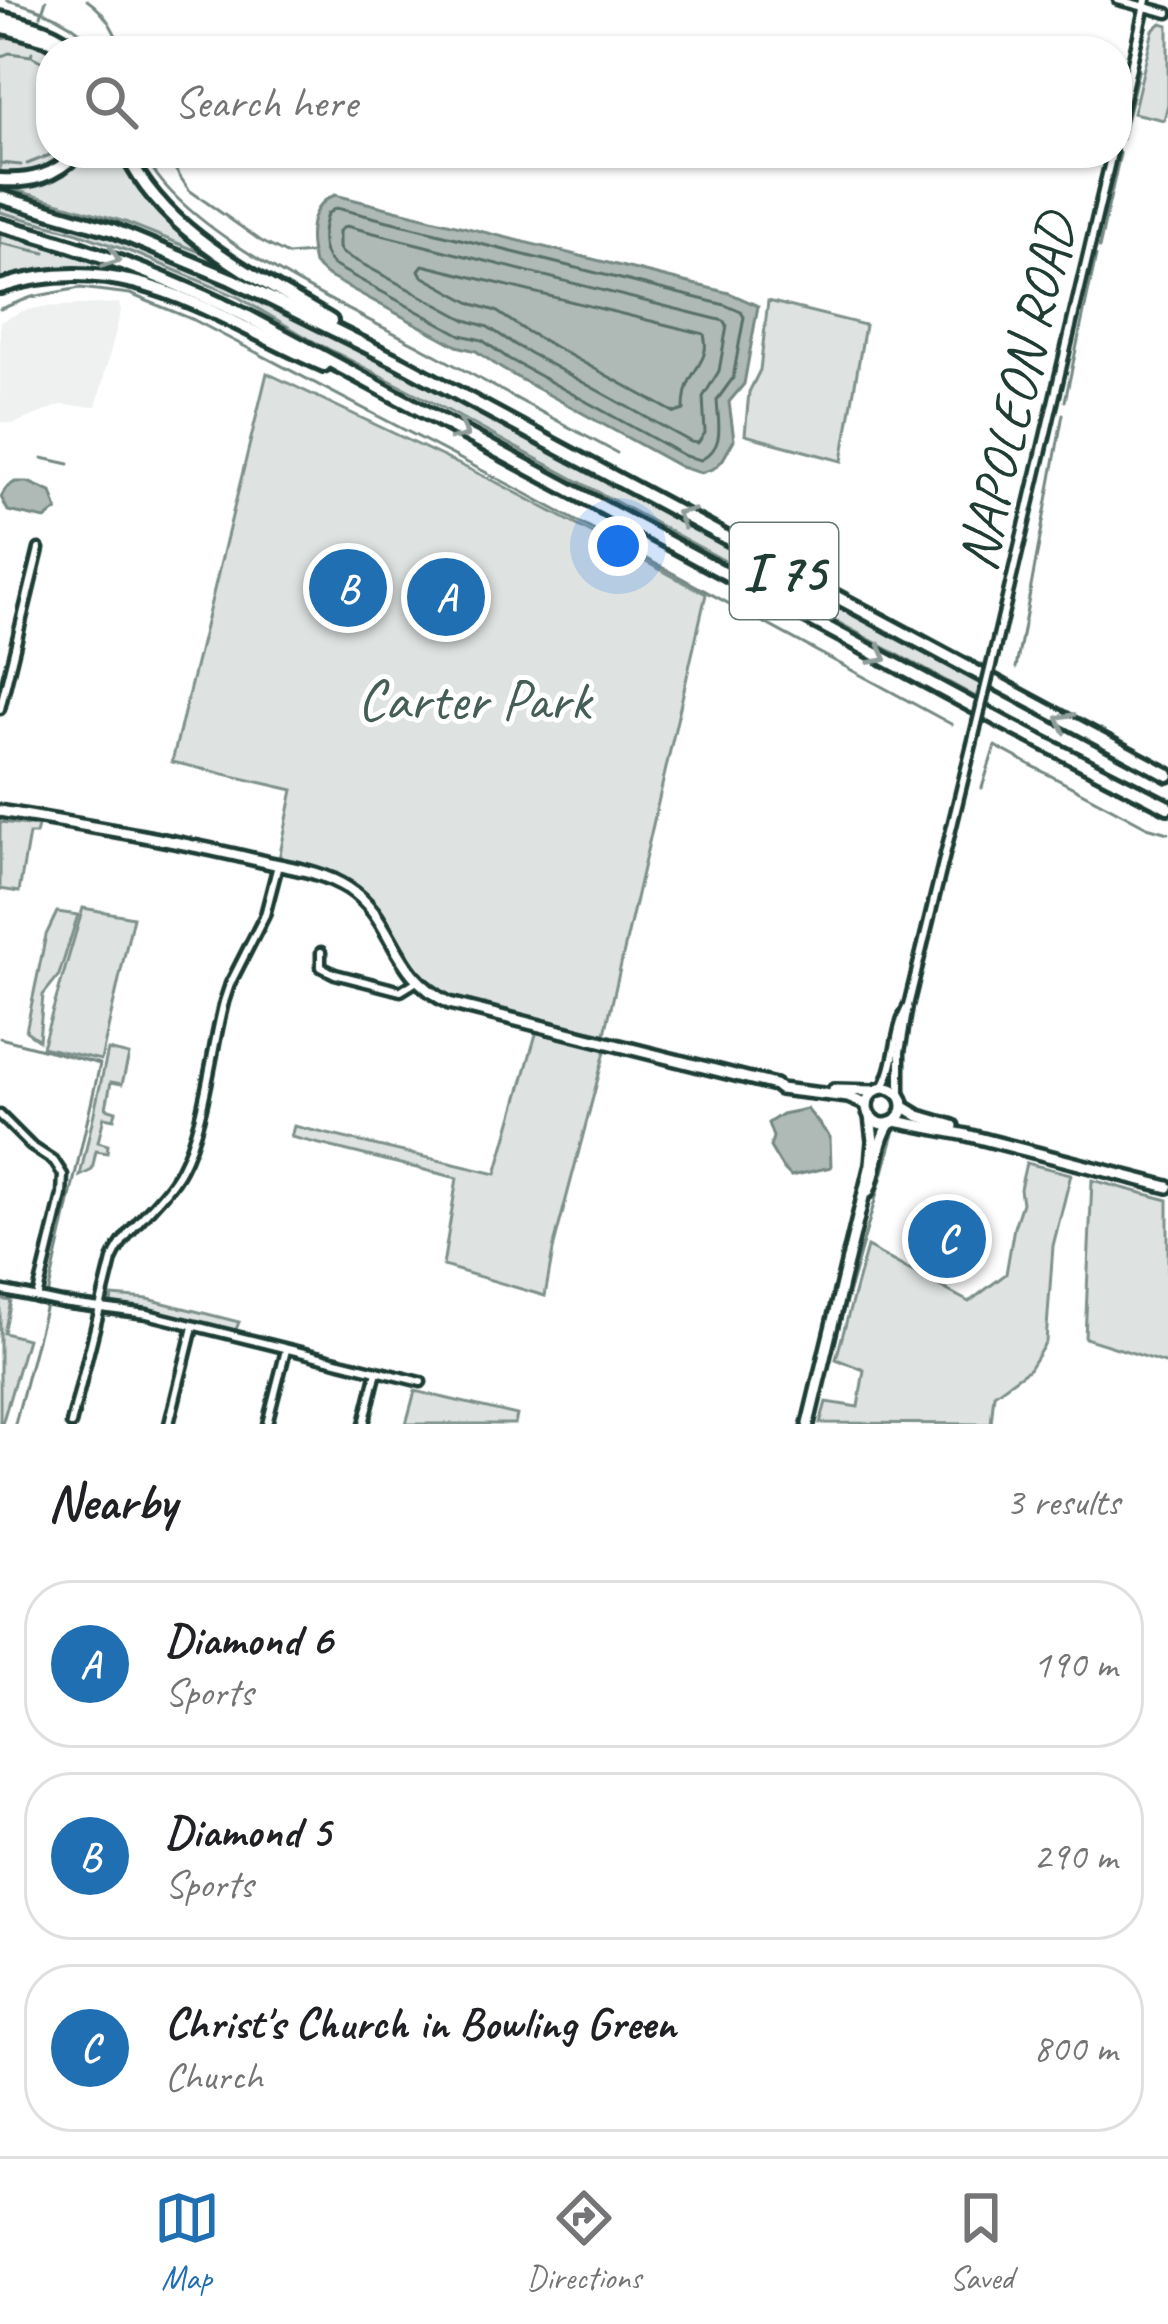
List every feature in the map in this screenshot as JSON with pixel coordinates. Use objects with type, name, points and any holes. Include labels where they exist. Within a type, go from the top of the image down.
[{"type":"highway","points":[[0,22],[37,36]]},
{"type":"highway","points":[[0,22],[56,36]]},
{"type":"highway","points":[[0,35],[25,32]]},
{"type":"highway","points":[[0,180],[25,180],[57,168]]},
{"type":"highway","points":[[135,168],[155,200],[194,235],[401,363]]},
{"type":"highway","name":"I 75","points":[[0,197],[113,230],[189,260],[401,363],[1168,775]]},
{"type":"highway","name":"I 75","points":[[0,225],[98,253],[248,317],[1168,807]]},
{"type":"highway","points":[[0,287],[68,273],[140,282],[384,390]]},
{"type":"main road","points":[[0,811],[315,872],[356,894],[417,981],[436,996],[463,1007],[776,1085],[889,1089],[919,1116],[955,1126],[967,1135]]},
{"type":"main road","points":[[776,1085],[848,1097],[879,1122],[967,1135],[1168,1187]]},
{"type":"main road","points":[[808,1424],[864,1196],[873,1151],[869,1097],[878,1090]]},
{"type":"main road","points":[[864,1196],[874,1179],[881,1138],[904,1107]]},
{"type":"street","points":[[1118,0],[1145,3],[1168,13]]},
{"type":"street","points":[[1132,62],[1145,3]]},
{"type":"street","name":"NAPOLEON ROAD","points":[[908,1006],[1108,168]]},
{"type":"street","points":[[0,709],[39,548]]},
{"type":"street","points":[[70,1424],[118,1247],[169,1187],[189,1151],[224,1002],[265,914],[278,865]]},
{"type":"street","points":[[321,952],[321,967],[335,974],[397,991],[417,981]]},
{"type":"street","points":[[878,1090],[890,1073],[908,1006]]},
{"type":"street","points":[[899,1094],[908,1006]]},
{"type":"street","points":[[0,1115],[54,1161],[63,1175],[37,1298]]},
{"type":"street","points":[[0,1290],[128,1310],[421,1382]]},
{"type":"street","points":[[169,1424],[193,1327]]},
{"type":"street","points":[[267,1424],[286,1350]]},
{"type":"street","points":[[364,1424],[377,1371]]},
{"type":"shaded area","points":[[119,303],[121,311],[96,407],[61,405],[13,424],[0,422],[0,322],[42,307]]},
{"type":"green space","points":[[1161,23],[1168,25],[1164,120],[1133,113],[1153,30]]},
{"type":"green space","points":[[0,39],[36,40],[36,168],[44,168],[37,171],[0,173]]},
{"type":"green space","points":[[67,168],[131,168],[167,215],[227,263],[125,222],[8,188],[50,178]]},
{"type":"green space","points":[[0,198],[149,244],[330,330],[981,682],[976,697],[238,297],[78,233],[0,212]]},
{"type":"green space","points":[[0,232],[129,272],[64,269],[0,279]]},
{"type":"green space","points":[[768,301],[865,325],[842,461],[745,435],[749,392],[760,370]]},
{"type":"green space","name":"Carter Park","points":[[267,373],[496,482],[706,594],[604,1038],[458,1001],[413,971],[364,896],[337,873],[279,859],[293,790],[172,762]]},
{"type":"green space","points":[[0,822],[38,826],[36,834],[29,834],[19,892],[0,889]]},
{"type":"green space","points":[[83,908],[133,917],[101,1060],[42,1047]]},
{"type":"green space","points":[[57,912],[78,915],[59,975],[43,995],[39,1040],[26,1031],[46,935]]},
{"type":"green space","points":[[538,1027],[607,1044],[545,1296],[443,1266],[457,1178],[291,1137],[294,1126],[496,1174]]},
{"type":"green space","points":[[108,1050],[129,1055],[122,1084],[111,1082],[106,1108],[116,1111],[114,1119],[104,1117],[98,1142],[108,1145],[107,1153],[96,1151],[92,1170],[80,1176]]},
{"type":"green space","points":[[1026,1163],[1071,1174],[1053,1246],[1046,1342],[1029,1369],[994,1394],[991,1424],[820,1423],[826,1402],[858,1407],[864,1370],[836,1359],[867,1247],[969,1302],[1006,1274]]},
{"type":"green space","points":[[1092,1180],[1168,1200],[1168,1364],[1085,1338]]},
{"type":"green space","points":[[112,1296],[148,1299],[239,1322],[235,1332],[111,1304]]},
{"type":"green space","points":[[0,1299],[11,1301],[4,1333],[27,1339],[2,1424],[0,1424]]},
{"type":"green space","points":[[415,1391],[517,1415],[515,1424],[406,1424]]},
{"type":"water","points":[[335,195],[729,293],[758,306],[744,384],[729,402],[734,440],[722,461],[701,473],[681,467],[476,351],[457,346],[326,275],[314,264],[311,234],[314,215]]},
{"type":"water","points":[[15,482],[51,492],[57,510],[45,519],[8,511],[1,497]]},
{"type":"water","points":[[807,1109],[830,1137],[831,1167],[791,1176],[770,1147],[773,1137],[768,1123],[782,1114]]},
{"type":"waterway","points":[[7,0],[58,18],[84,36]]},
{"type":"waterway","points":[[41,16],[46,0]]},
{"type":"waterway","points":[[87,0],[116,36]]},
{"type":"waterway","points":[[0,57],[9,53],[31,56],[32,52]]},
{"type":"waterway","points":[[1132,97],[1139,68]]},
{"type":"waterway","points":[[27,164],[36,160]]},
{"type":"waterway","points":[[0,163],[21,165]]},
{"type":"waterway","points":[[153,168],[191,211],[267,264],[617,453]]},
{"type":"waterway","points":[[174,168],[189,190],[261,241],[288,255],[312,253]]},
{"type":"waterway","points":[[1099,248],[1117,168]]},
{"type":"waterway","points":[[0,243],[45,253]]},
{"type":"waterway","points":[[1065,401],[1096,256]]},
{"type":"waterway","points":[[0,309],[80,288],[130,294],[194,320],[951,724]]},
{"type":"waterway","points":[[1016,668],[1063,414]]},
{"type":"waterway","points":[[42,458],[69,464]]},
{"type":"waterway","points":[[982,788],[995,746],[1147,827],[1168,833]]},
{"type":"waterway","points":[[0,1038],[100,1064],[48,1295]]},
{"type":"waterway","points":[[828,1365],[895,1130]]},
{"type":"waterway","points":[[951,1137],[970,1142]]},
{"type":"waterway","points":[[988,1147],[1075,1170]]},
{"type":"waterway","points":[[1086,1173],[1168,1194]]},
{"type":"waterway","points":[[15,1424],[46,1305]]},
{"type":"waterway","points":[[813,1424],[826,1373]]},
{"type":"place","name":"Diamond 5","points":[[348,588]]},
{"type":"place","name":"Diamond 6","points":[[446,597]]},
{"type":"place","name":"Christ's Church in Bowling Green","points":[[947,1239]]}]
